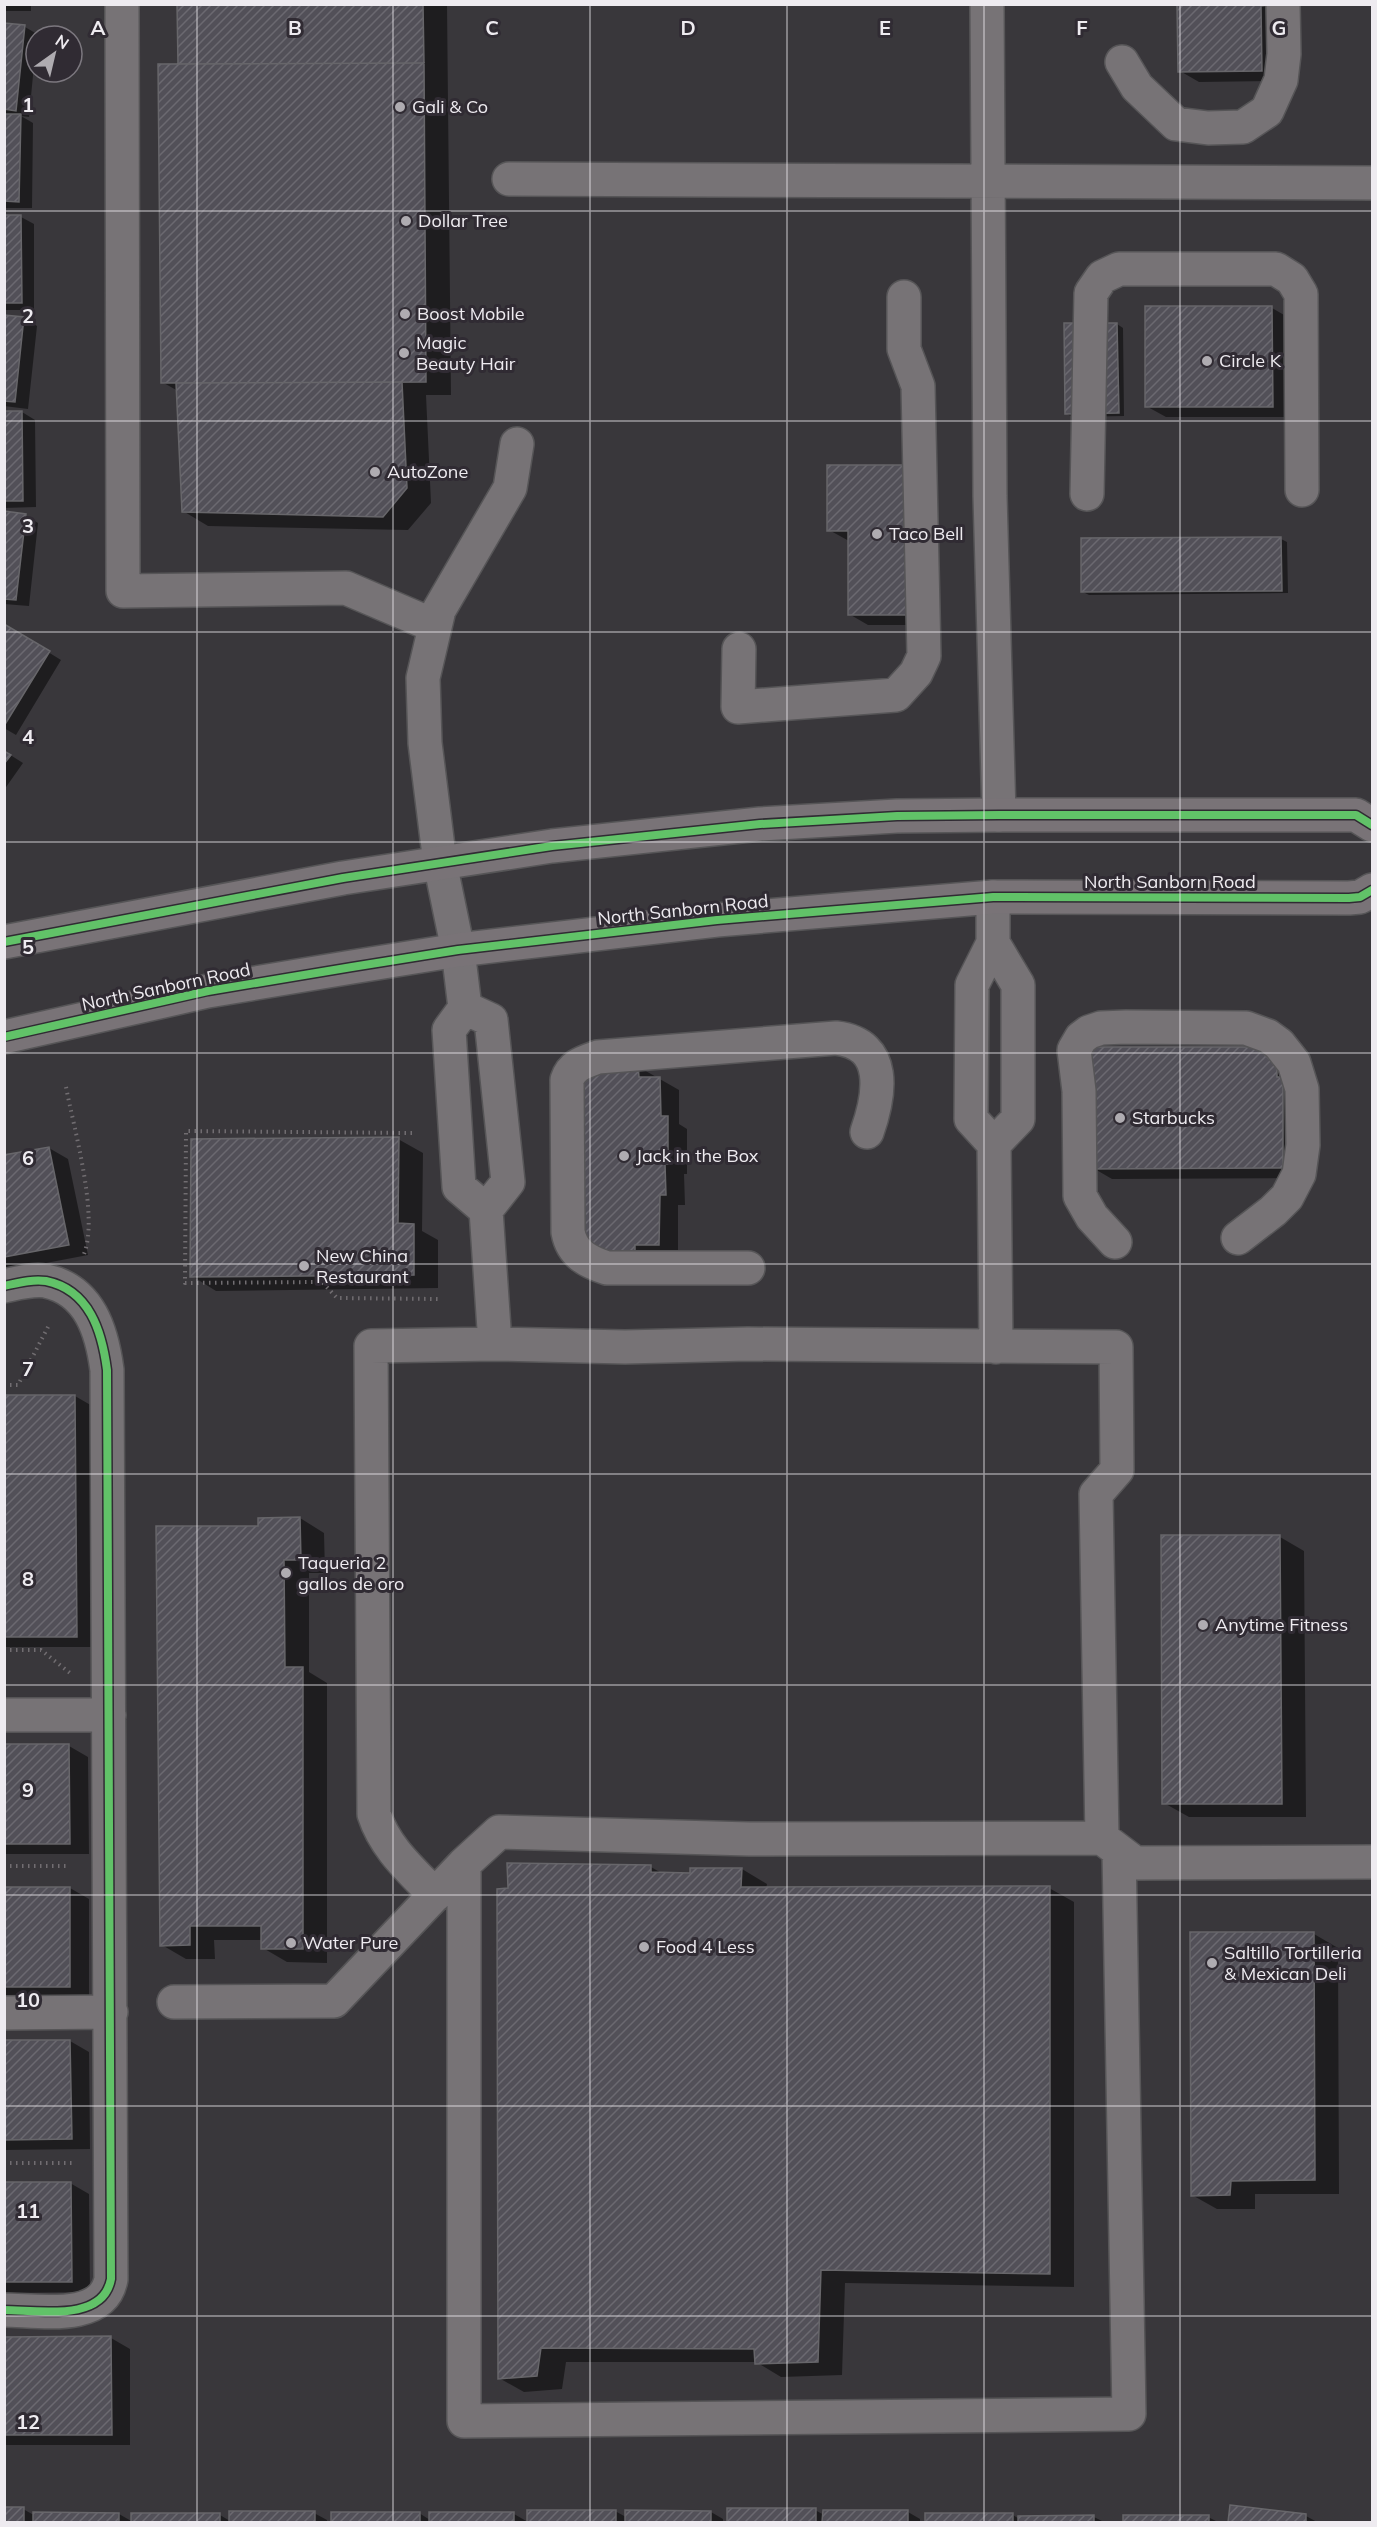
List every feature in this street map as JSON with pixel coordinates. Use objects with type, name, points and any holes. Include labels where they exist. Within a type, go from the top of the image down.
[{"type":"main road","points":[[4,942],[343,878],[552,846],[760,824],[897,816],[1356,815],[1372,825]]},
{"type":"main road","name":"North Sanborn Road","points":[[4,1037],[208,991],[458,950],[717,920],[993,897],[1360,897],[1372,890]]},
{"type":"street","points":[[122,4],[123,591],[346,588],[435,626]]},
{"type":"street","points":[[987,4],[990,496],[999,815]]},
{"type":"street","points":[[1122,62],[1137,87],[1176,124],[1208,128],[1243,127],[1267,111],[1281,80],[1284,54],[1283,4]]},
{"type":"street","points":[[509,179],[1372,183]]},
{"type":"street","points":[[1087,494],[1091,293],[1102,277],[1119,269],[1276,269],[1292,279],[1301,294],[1302,490]]},
{"type":"street","points":[[739,649],[738,707],[896,695],[916,673],[920,665],[924,656],[918,386],[904,349],[904,297]]},
{"type":"street","points":[[486,1210],[459,1187],[449,1030],[465,1008],[458,950],[440,863],[425,743],[423,678],[439,610],[510,488],[517,444]]},
{"type":"street","points":[[993,897],[993,943],[972,985],[970,1119],[994,1144],[996,1347]]},
{"type":"street","points":[[993,943],[1018,985],[1018,1119],[994,1144]]},
{"type":"street","points":[[465,1008],[491,1020],[508,1182],[486,1210],[495,1344]]},
{"type":"street","points":[[1115,1242],[1092,1217],[1080,1196],[1079,1091],[1074,1050],[1081,1038],[1089,1032],[1101,1028],[1126,1027],[1258,1030],[1279,1044],[1294,1063],[1302,1089],[1303,1145],[1299,1174],[1291,1191],[1280,1204],[1238,1238]]},
{"type":"street","points":[[748,1268],[607,1268],[592,1263],[575,1250],[568,1232],[567,1080],[570,1072],[577,1065],[598,1057],[836,1038],[848,1039],[864,1049],[876,1071],[878,1089],[876,1106],[867,1132]]},
{"type":"street","points":[[4,1286],[40,1281],[67,1289],[91,1311],[104,1341],[107,1370],[111,2012],[110,2288],[98,2302],[81,2310],[4,2310]]},
{"type":"street","points":[[435,1895],[389,1846],[379,1830],[374,1814],[371,1346],[495,1344],[625,1347],[748,1344],[1116,1347],[1117,1470],[1095,1494],[1110,1845],[1129,2414],[464,2421],[464,1864]]},
{"type":"street","points":[[4,1715],[109,1715]]},
{"type":"street","points":[[174,2002],[334,2001],[464,1864],[499,1832],[1110,1845],[1135,1863],[1372,1862]]},
{"type":"street","points":[[4,2013],[111,2012]]},
{"type":"path","points":[[412,1133],[186,1131],[185,1283],[322,1282],[337,1298],[438,1299]]},
{"type":"path","points":[[4,1650],[41,1650],[77,1680]]},
{"type":"path","points":[[4,1866],[78,1866]]},
{"type":"path","points":[[4,2163],[78,2163]]},
{"type":"building","points":[[177,4],[423,4],[424,63],[178,64]]},
{"type":"building","points":[[1177,4],[1280,4],[1261,6],[1262,71],[1178,72]]},
{"type":"building","points":[[4,23],[24,25],[16,111],[4,109]]},
{"type":"building","points":[[424,63],[426,382],[161,383],[158,64]]},
{"type":"building","points":[[4,114],[21,114],[19,202],[4,201]]},
{"type":"building","points":[[4,215],[21,215],[22,303],[4,303]]},
{"type":"building","points":[[1145,306],[1272,306],[1273,407],[1145,407]]},
{"type":"building","points":[[4,315],[24,317],[15,402],[4,401]]},
{"type":"building","points":[[1064,323],[1117,323],[1119,413],[1065,414]]},
{"type":"building","points":[[402,382],[407,488],[383,517],[182,512],[176,383]]},
{"type":"building","points":[[4,411],[22,411],[23,501],[4,501]]},
{"type":"building","points":[[827,465],[905,465],[906,615],[848,615],[848,531],[827,531]]},
{"type":"building","points":[[4,511],[26,514],[16,600],[4,599]]},
{"type":"building","points":[[1281,537],[1282,591],[1081,592],[1081,538]]},
{"type":"building","points":[[4,624],[50,651],[4,726]]},
{"type":"building","points":[[4,751],[11,755],[4,764]]},
{"type":"building","points":[[1254,1044],[1277,1067],[1277,1077],[1283,1077],[1283,1168],[1092,1169],[1090,1047],[1252,1047]]},
{"type":"building","points":[[591,1063],[638,1064],[639,1077],[660,1077],[661,1116],[668,1116],[668,1164],[665,1164],[666,1195],[660,1195],[659,1245],[635,1245],[635,1251],[592,1251],[576,1245],[575,1078],[590,1078]]},
{"type":"building","points":[[399,1137],[398,1223],[414,1224],[414,1275],[190,1277],[191,1139]]},
{"type":"building","points":[[49,1147],[69,1245],[4,1257],[4,1155]]},
{"type":"building","points":[[4,1395],[75,1395],[77,1637],[4,1637]]},
{"type":"building","points":[[300,1517],[301,1560],[284,1560],[285,1667],[303,1667],[303,1949],[261,1949],[261,1926],[190,1926],[190,1945],[160,1946],[156,1526],[258,1526],[258,1518]]},
{"type":"building","points":[[1161,1535],[1280,1535],[1282,1804],[1162,1804]]},
{"type":"building","points":[[4,1744],[69,1744],[70,1844],[4,1844]]},
{"type":"building","points":[[507,1863],[651,1865],[651,1872],[690,1873],[690,1868],[742,1868],[741,1887],[1050,1886],[1050,2274],[821,2270],[818,2362],[755,2364],[754,2349],[541,2348],[537,2376],[498,2379],[497,1889],[508,1888]]},
{"type":"building","points":[[4,1887],[70,1887],[70,1987],[4,1987]]},
{"type":"building","points":[[1190,1932],[1314,1932],[1315,2180],[1231,2181],[1230,2195],[1191,2196]]},
{"type":"building","points":[[4,2040],[70,2040],[72,2139],[4,2140]]},
{"type":"building","points":[[4,2182],[71,2182],[72,2282],[4,2282]]},
{"type":"building","points":[[111,2336],[112,2435],[4,2435],[4,2337]]},
{"type":"building","points":[[1230,2505],[1306,2514],[1306,2522],[1228,2522]]},
{"type":"building","points":[[4,2507],[24,2507],[24,2522],[4,2522]]},
{"type":"building","points":[[727,2508],[816,2508],[816,2522],[727,2522]]},
{"type":"building","points":[[527,2510],[616,2510],[616,2522],[527,2522]]},
{"type":"building","points":[[625,2510],[711,2511],[711,2522],[625,2522]]},
{"type":"building","points":[[823,2510],[908,2510],[908,2522],[822,2522]]},
{"type":"building","points":[[229,2511],[315,2511],[315,2522],[229,2522]]},
{"type":"building","points":[[33,2512],[119,2513],[119,2522],[33,2522]]},
{"type":"building","points":[[331,2512],[420,2512],[420,2522],[331,2522]]},
{"type":"building","points":[[429,2512],[514,2512],[514,2522],[429,2522]]},
{"type":"building","points":[[131,2513],[220,2513],[220,2522],[131,2522]]},
{"type":"building","points":[[925,2513],[1013,2513],[1013,2522],[925,2522]]},
{"type":"building","points":[[1094,2515],[1094,2522],[1018,2522],[1018,2516]]},
{"type":"building","points":[[1123,2515],[1209,2515],[1209,2522],[1123,2522]]},
{"type":"cycle path","points":[[4,942],[343,878],[552,846],[760,824],[897,816],[1356,815],[1372,825]]},
{"type":"cycle path","points":[[4,1037],[208,991],[352,967],[458,950],[717,920],[993,897],[1349,898],[1360,897],[1372,890]]},
{"type":"cycle path","points":[[4,1286],[30,1281],[46,1281],[73,1293],[83,1303],[97,1328],[102,1341],[107,1370],[111,2279],[105,2293],[96,2302],[82,2308],[50,2312],[4,2310]]},
{"type":"place","name":"Gali & Co","points":[[400,107]]},
{"type":"place","name":"Dollar Tree","points":[[406,221]]},
{"type":"place","name":"Boost Mobile","points":[[405,314]]},
{"type":"place","name":"Magic Beauty Hair","points":[[404,353]]},
{"type":"place","name":"Circle K","points":[[1207,361]]},
{"type":"place","name":"AutoZone","points":[[375,472]]},
{"type":"place","name":"Taco Bell","points":[[877,534]]},
{"type":"place","name":"Starbucks","points":[[1120,1118]]},
{"type":"place","name":"Jack in the Box","points":[[624,1156]]},
{"type":"place","name":"New China Restaurant","points":[[304,1266]]},
{"type":"place","name":"Taqueria 2 gallos de oro","points":[[286,1573]]},
{"type":"place","name":"Anytime Fitness","points":[[1203,1625]]},
{"type":"place","name":"Water Pure","points":[[291,1943]]},
{"type":"place","name":"Food 4 Less","points":[[644,1947]]},
{"type":"place","name":"Saltillo Tortilleria & Mexican Deli","points":[[1212,1963]]}]
